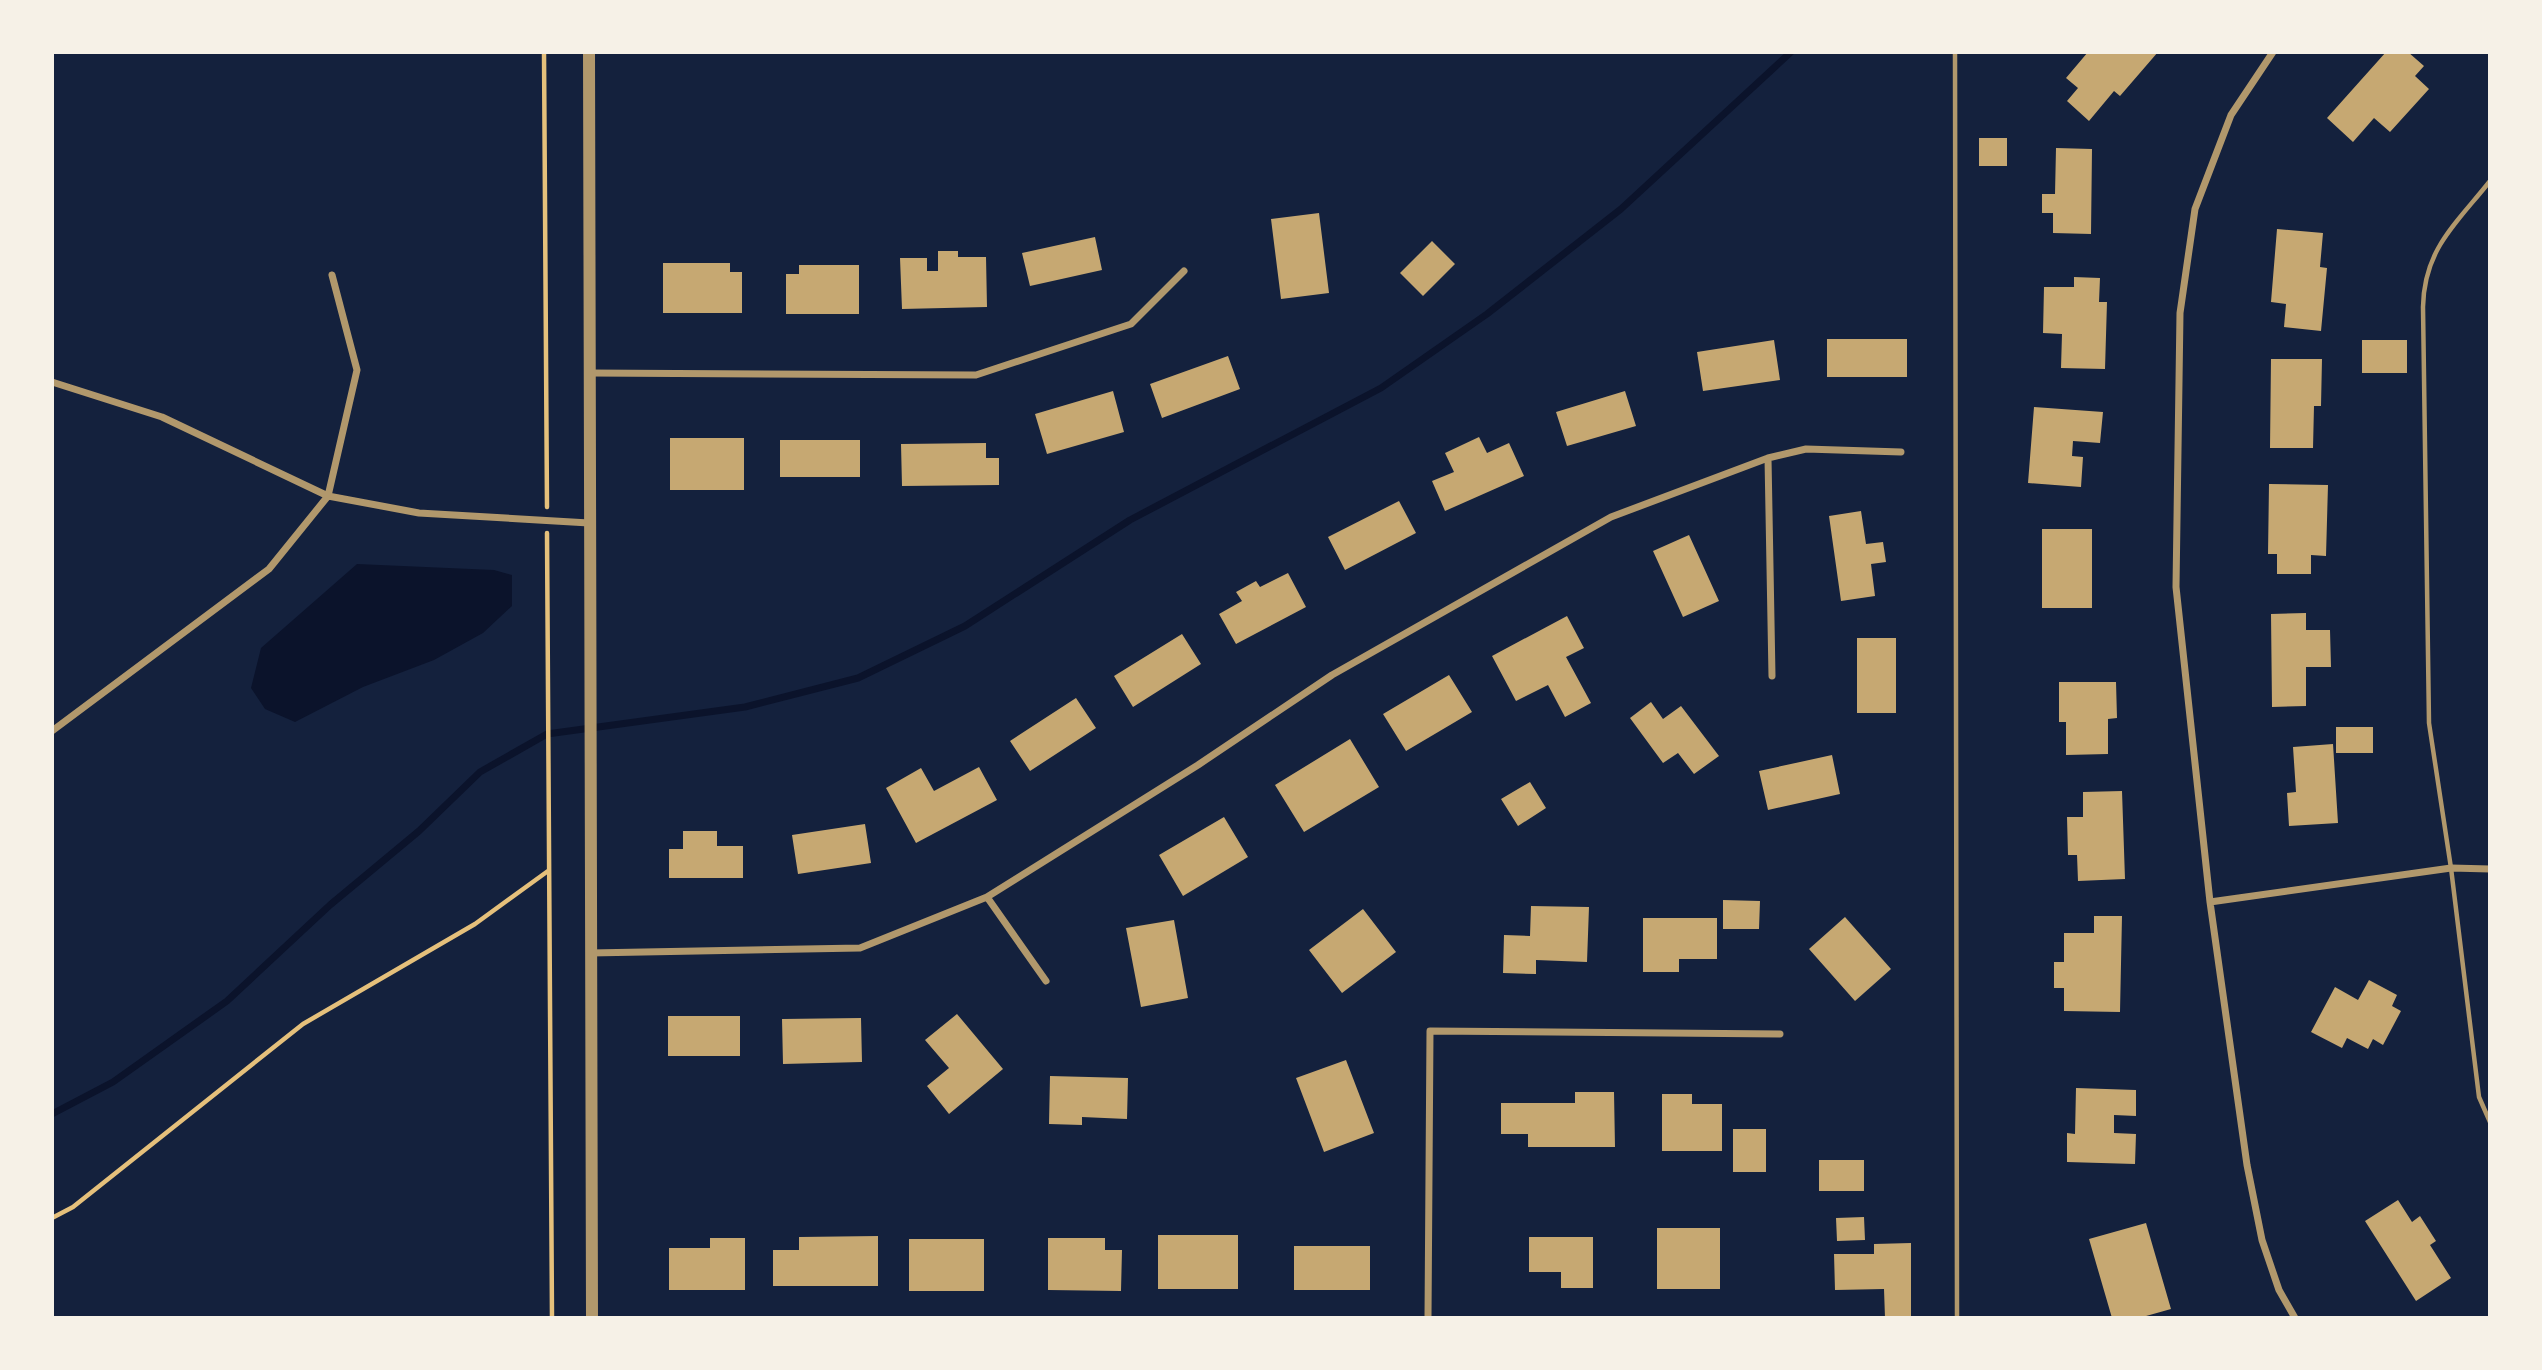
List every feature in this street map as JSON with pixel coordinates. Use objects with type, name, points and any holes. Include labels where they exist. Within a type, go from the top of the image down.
[{"type":"street","points":[[589,52],[589,953],[592,1318]]},
{"type":"street","points":[[2273,52],[2231,115],[2195,209],[2180,313],[2176,587],[2210,902],[2250,1178],[2262,1240],[2279,1290],[2295,1318]]},
{"type":"street","points":[[588,373],[976,375],[1131,324],[1184,271]]},
{"type":"street","points":[[52,731],[269,569],[328,496],[357,370],[332,275]]},
{"type":"street","points":[[52,382],[162,417],[328,496],[419,513],[589,523]]},
{"type":"street","points":[[589,953],[860,948],[987,897],[1198,765],[1332,675],[1611,517],[1768,458],[1806,449],[1901,452]]},
{"type":"street","points":[[1768,458],[1772,676]]},
{"type":"street","points":[[2210,902],[2451,868],[2490,869]]},
{"type":"street","points":[[987,897],[1046,981]]},
{"type":"street","points":[[1428,1318],[1430,1031],[1780,1034]]},
{"type":"lane","points":[[1955,52],[1957,1318]]},
{"type":"lane","points":[[2490,181],[2431,256],[2423,283],[2429,723],[2451,868],[2479,1097],[2490,1122]]},
{"type":"path","points":[[544,52],[552,1318]]},
{"type":"path","points":[[52,1218],[73,1207],[303,1024],[475,924],[549,870]]},
{"type":"water","points":[[357,564],[494,570],[512,575],[512,606],[483,633],[434,660],[363,687],[295,722],[265,709],[251,688],[261,648]]},
{"type":"building","points":[[2088,52],[2158,52],[2120,96],[2114,91],[2089,121],[2067,101],[2078,88],[2066,78]]},
{"type":"building","points":[[2386,52],[2408,52],[2424,66],[2415,76],[2429,89],[2390,132],[2374,118],[2353,142],[2327,118]]},
{"type":"building","points":[[1979,138],[2007,138],[2007,166],[1979,166]]},
{"type":"building","points":[[2056,148],[2092,149],[2091,234],[2053,233],[2053,213],[2042,213],[2042,194],[2055,194]]},
{"type":"building","points":[[1319,213],[1329,293],[1281,299],[1271,219]]},
{"type":"building","points":[[2277,229],[2323,233],[2320,267],[2327,268],[2321,331],[2284,327],[2286,304],[2271,302]]},
{"type":"building","points":[[1095,237],[1102,270],[1030,286],[1022,253]]},
{"type":"building","points":[[1432,241],[1455,264],[1423,296],[1400,273]]},
{"type":"building","points":[[938,251],[958,251],[958,257],[986,257],[987,307],[902,309],[900,258],[927,258],[927,271],[938,271]]},
{"type":"building","points":[[663,263],[730,263],[730,272],[742,272],[742,313],[663,313]]},
{"type":"building","points":[[799,265],[859,265],[859,314],[786,314],[786,274],[799,274]]},
{"type":"building","points":[[2074,277],[2100,278],[2099,302],[2107,302],[2105,369],[2061,368],[2062,334],[2043,333],[2044,287],[2074,287]]},
{"type":"building","points":[[1827,339],[1907,339],[1907,377],[1827,377]]},
{"type":"building","points":[[1774,340],[1780,380],[1703,391],[1697,352]]},
{"type":"building","points":[[2362,340],[2407,340],[2407,373],[2362,373]]},
{"type":"building","points":[[1228,356],[1240,389],[1162,418],[1150,384]]},
{"type":"building","points":[[2271,359],[2322,359],[2321,406],[2314,406],[2313,448],[2270,448]]},
{"type":"building","points":[[1113,391],[1124,432],[1047,454],[1035,414]]},
{"type":"building","points":[[1625,391],[1636,426],[1567,446],[1556,412]]},
{"type":"building","points":[[2034,407],[2103,412],[2100,443],[2073,441],[2072,456],[2083,457],[2081,487],[2028,483]]},
{"type":"building","points":[[1479,437],[1487,453],[1509,443],[1524,476],[1445,511],[1432,481],[1454,472],[1445,453]]},
{"type":"building","points":[[670,438],[744,438],[744,490],[670,490]]},
{"type":"building","points":[[780,440],[860,440],[860,477],[780,477]]},
{"type":"building","points":[[986,443],[986,458],[999,458],[999,485],[902,486],[901,444]]},
{"type":"building","points":[[2269,484],[2328,485],[2326,556],[2311,555],[2311,574],[2277,574],[2277,554],[2268,554]]},
{"type":"building","points":[[1399,501],[1416,533],[1345,570],[1328,537]]},
{"type":"building","points":[[1861,511],[1866,544],[1883,542],[1886,562],[1871,564],[1875,596],[1841,601],[1829,516]]},
{"type":"building","points":[[2042,529],[2092,529],[2092,608],[2042,608]]},
{"type":"building","points":[[1689,535],[1719,601],[1683,617],[1653,551]]},
{"type":"building","points":[[1288,573],[1306,607],[1236,644],[1219,614],[1242,601],[1236,592],[1256,581],[1260,587]]},
{"type":"building","points":[[2306,613],[2306,630],[2330,630],[2331,667],[2306,667],[2306,706],[2272,707],[2271,614]]},
{"type":"building","points":[[1567,616],[1584,648],[1566,657],[1591,703],[1565,717],[1548,685],[1516,701],[1492,656]]},
{"type":"building","points":[[1182,634],[1201,664],[1133,707],[1114,676]]},
{"type":"building","points":[[1857,638],[1896,638],[1896,713],[1857,713]]},
{"type":"building","points":[[1449,675],[1472,712],[1406,751],[1383,714]]},
{"type":"building","points":[[2059,682],[2116,682],[2117,718],[2108,719],[2108,754],[2066,755],[2066,722],[2059,722]]},
{"type":"building","points":[[1076,698],[1096,728],[1030,771],[1010,741]]},
{"type":"building","points":[[1651,702],[1663,719],[1681,706],[1719,756],[1694,774],[1678,753],[1663,763],[1630,718]]},
{"type":"building","points":[[2336,727],[2373,727],[2373,753],[2336,753]]},
{"type":"building","points":[[1350,739],[1379,787],[1304,832],[1275,785]]},
{"type":"building","points":[[2333,744],[2338,823],[2289,826],[2287,793],[2296,792],[2293,747]]},
{"type":"building","points":[[1832,755],[1840,794],[1768,810],[1759,771]]},
{"type":"building","points":[[979,767],[997,800],[916,843],[886,788],[921,768],[934,791]]},
{"type":"building","points":[[1530,782],[1546,808],[1518,826],[1501,799]]},
{"type":"building","points":[[2122,791],[2125,879],[2078,881],[2077,855],[2068,855],[2067,817],[2083,817],[2083,792]]},
{"type":"building","points":[[1224,817],[1248,857],[1183,896],[1159,855]]},
{"type":"building","points":[[865,824],[871,863],[798,874],[792,835]]},
{"type":"building","points":[[683,831],[717,831],[717,846],[743,846],[743,878],[669,878],[669,849],[683,849]]},
{"type":"building","points":[[1723,900],[1760,901],[1759,929],[1723,929]]},
{"type":"building","points":[[1531,906],[1589,907],[1587,962],[1536,960],[1536,974],[1503,973],[1504,935],[1530,936]]},
{"type":"building","points":[[1363,909],[1396,952],[1342,993],[1309,950]]},
{"type":"building","points":[[2094,916],[2122,916],[2120,1012],[2064,1011],[2064,988],[2054,988],[2054,962],[2064,962],[2064,933],[2094,933]]},
{"type":"building","points":[[1845,917],[1891,969],[1855,1001],[1809,949]]},
{"type":"building","points":[[1643,918],[1717,918],[1717,959],[1679,959],[1679,972],[1643,972]]},
{"type":"building","points":[[1174,920],[1188,998],[1141,1007],[1126,928]]},
{"type":"building","points":[[2369,980],[2397,995],[2392,1006],[2401,1011],[2383,1045],[2373,1039],[2368,1049],[2347,1038],[2342,1048],[2311,1032],[2335,987],[2358,1000]]},
{"type":"building","points":[[957,1014],[1003,1069],[949,1114],[927,1086],[949,1068],[925,1040]]},
{"type":"building","points":[[668,1016],[740,1016],[740,1056],[668,1056]]},
{"type":"building","points":[[861,1018],[862,1062],[783,1064],[782,1019]]},
{"type":"building","points":[[1346,1060],[1374,1133],[1324,1152],[1296,1078]]},
{"type":"building","points":[[1050,1076],[1128,1078],[1127,1119],[1082,1117],[1082,1125],[1049,1124]]},
{"type":"building","points":[[2076,1088],[2136,1090],[2136,1116],[2114,1115],[2114,1133],[2136,1134],[2135,1164],[2067,1162],[2067,1133],[2075,1134]]},
{"type":"building","points":[[1575,1092],[1614,1092],[1615,1147],[1528,1147],[1528,1134],[1501,1134],[1501,1103],[1575,1103]]},
{"type":"building","points":[[1662,1094],[1692,1094],[1692,1104],[1722,1104],[1722,1151],[1662,1151]]},
{"type":"building","points":[[1733,1129],[1766,1129],[1766,1172],[1733,1172]]},
{"type":"building","points":[[1819,1160],[1864,1160],[1864,1191],[1819,1191]]},
{"type":"building","points":[[2398,1200],[2412,1222],[2420,1216],[2436,1241],[2430,1245],[2451,1278],[2416,1301],[2365,1221]]},
{"type":"building","points":[[1864,1217],[1865,1240],[1837,1241],[1836,1218]]},
{"type":"building","points":[[2146,1223],[2171,1309],[2139,1318],[2112,1318],[2089,1239]]},
{"type":"building","points":[[1657,1228],[1720,1228],[1720,1289],[1657,1289]]},
{"type":"building","points":[[1158,1235],[1238,1235],[1238,1289],[1158,1289]]},
{"type":"building","points":[[878,1236],[878,1286],[773,1286],[773,1250],[799,1250],[799,1237]]},
{"type":"building","points":[[1529,1237],[1593,1237],[1593,1288],[1561,1288],[1561,1272],[1529,1272]]},
{"type":"building","points":[[710,1238],[745,1238],[745,1290],[669,1290],[669,1248],[710,1248]]},
{"type":"building","points":[[1048,1238],[1105,1238],[1105,1250],[1122,1250],[1121,1291],[1048,1290]]},
{"type":"building","points":[[909,1239],[984,1239],[984,1291],[909,1291]]},
{"type":"building","points":[[1911,1243],[1911,1318],[1885,1318],[1884,1289],[1835,1290],[1834,1254],[1874,1254],[1874,1244]]},
{"type":"building","points":[[1294,1246],[1370,1246],[1370,1290],[1294,1290]]},
{"type":"waterway","points":[[52,1114],[113,1082],[227,1001],[330,905],[419,831],[480,772],[547,734],[745,707],[858,678],[965,626],[1130,520],[1381,388],[1487,314],[1621,209],[1791,52]]}]
